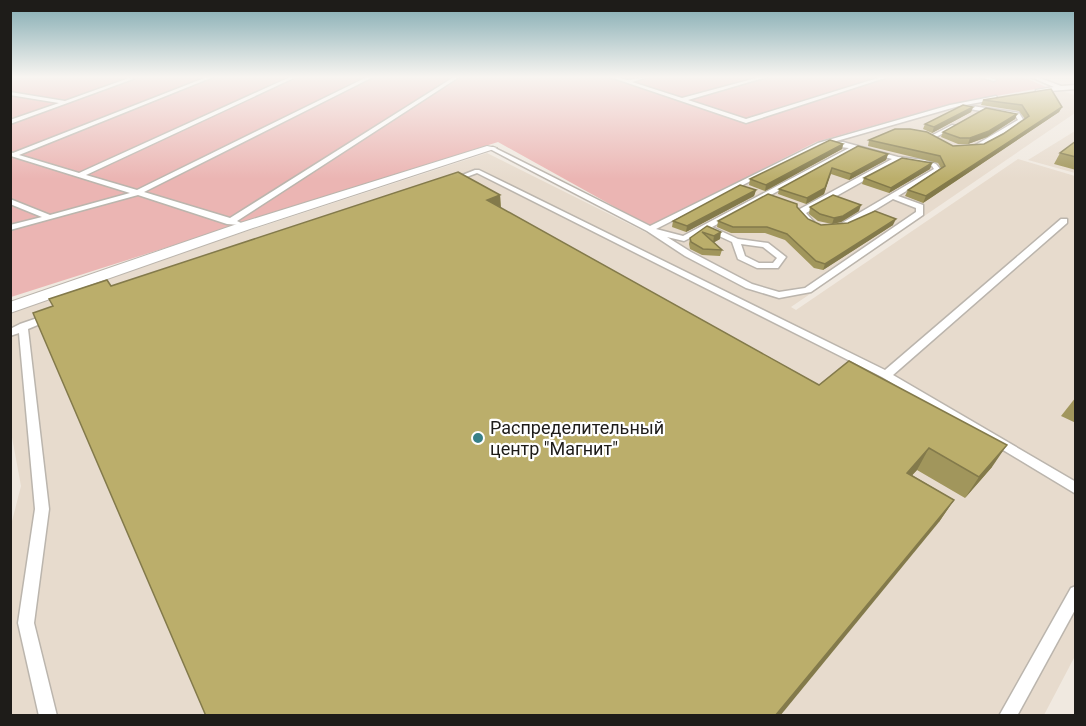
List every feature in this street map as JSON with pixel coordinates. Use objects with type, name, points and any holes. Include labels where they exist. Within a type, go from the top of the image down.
[{"type":"street","points":[[10,308],[238,224],[491,148]]},
{"type":"lane","points":[[10,122],[41,111]]},
{"type":"lane","points":[[12,154],[123,111]]},
{"type":"lane","points":[[80,175],[220,111]]},
{"type":"lane","points":[[10,228],[137,193],[303,111]]},
{"type":"lane","points":[[12,154],[238,224],[406,111]]},
{"type":"lane","points":[[715,111],[746,121],[778,111]]},
{"type":"lane","points":[[650,229],[820,144],[936,111]]},
{"type":"lane","points":[[972,116],[981,111]]},
{"type":"lane","points":[[962,149],[971,150],[1022,121],[1017,114],[1002,111]]},
{"type":"lane","points":[[932,137],[963,122]]},
{"type":"lane","points":[[870,129],[897,129]]},
{"type":"lane","points":[[924,134],[945,146]]},
{"type":"lane","points":[[820,144],[855,147],[898,159],[922,161],[934,165],[938,170],[838,228],[829,227]]},
{"type":"lane","points":[[650,229],[684,239],[855,147]]},
{"type":"lane","points":[[491,148],[650,229],[688,254],[749,286],[779,294],[808,290],[920,213],[920,207],[893,197]]},
{"type":"lane","points":[[819,226],[806,220],[801,212],[898,159]]},
{"type":"lane","points":[[443,183],[477,171],[886,375],[1076,489]]},
{"type":"lane","points":[[736,185],[745,188]]},
{"type":"lane","points":[[754,191],[774,198]]},
{"type":"lane","points":[[10,201],[49,217]]},
{"type":"lane","points":[[796,205],[806,209]]},
{"type":"lane","points":[[886,375],[1064,221]]},
{"type":"lane","points":[[705,227],[736,241],[765,245],[783,257],[776,266],[757,265],[741,256],[736,241]]},
{"type":"lane","points":[[10,333],[23,326],[57,315]]},
{"type":"lane","points":[[23,326],[42,509],[26,623],[48,716]]},
{"type":"lane","points":[[1007,716],[1076,593]]},
{"type":"shaded area","points":[[10,111],[925,111],[816,142],[649,226],[498,142],[11,297]]},
{"type":"shaded area","points":[[944,111],[1075,111],[791,307],[796,310],[1018,159],[1075,176],[1075,656],[1044,715],[11,716],[10,529],[21,486],[11,432],[11,311],[94,281],[487,153],[649,234],[823,145]]},
{"type":"shaded area","points":[[1075,131],[1075,173],[1028,160]]},
{"type":"building","points":[[951,111],[965,111],[934,127],[925,124]]},
{"type":"building","points":[[981,111],[1017,114],[989,131],[970,138],[960,138],[943,132]]},
{"type":"building","points":[[1026,111],[1056,111],[926,196],[908,190],[945,166],[940,156],[869,140],[895,129],[910,129],[927,132],[953,146],[984,144],[1029,116]]},
{"type":"building","points":[[830,140],[843,144],[766,185],[750,179]]},
{"type":"building","points":[[1076,141],[1076,157],[1060,153]]},
{"type":"building","points":[[858,146],[888,154],[851,174],[832,168],[825,188],[807,198],[779,189]]},
{"type":"building","points":[[902,158],[932,163],[891,188],[864,178]]},
{"type":"building","name":"Распределительный центр \"Магнит\"","points":[[458,172],[500,195],[487,200],[819,385],[849,361],[1007,445],[979,477],[929,448],[907,473],[954,500],[775,716],[206,716],[33,313],[53,306],[49,299],[107,280],[111,286]]},
{"type":"building","points":[[740,185],[756,190],[687,226],[673,221]]},
{"type":"building","points":[[768,194],[797,204],[808,219],[821,225],[848,223],[875,211],[896,219],[825,264],[816,261],[787,234],[767,227],[733,227],[718,221]]},
{"type":"building","points":[[833,195],[861,205],[843,216],[834,218],[820,214],[810,207]]},
{"type":"building","points":[[707,226],[721,232],[714,236],[702,232],[722,250],[703,249],[691,242],[690,238]]},
{"type":"place","name":"Распределительный центр \"Магнит\"","points":[[478,438]]}]
